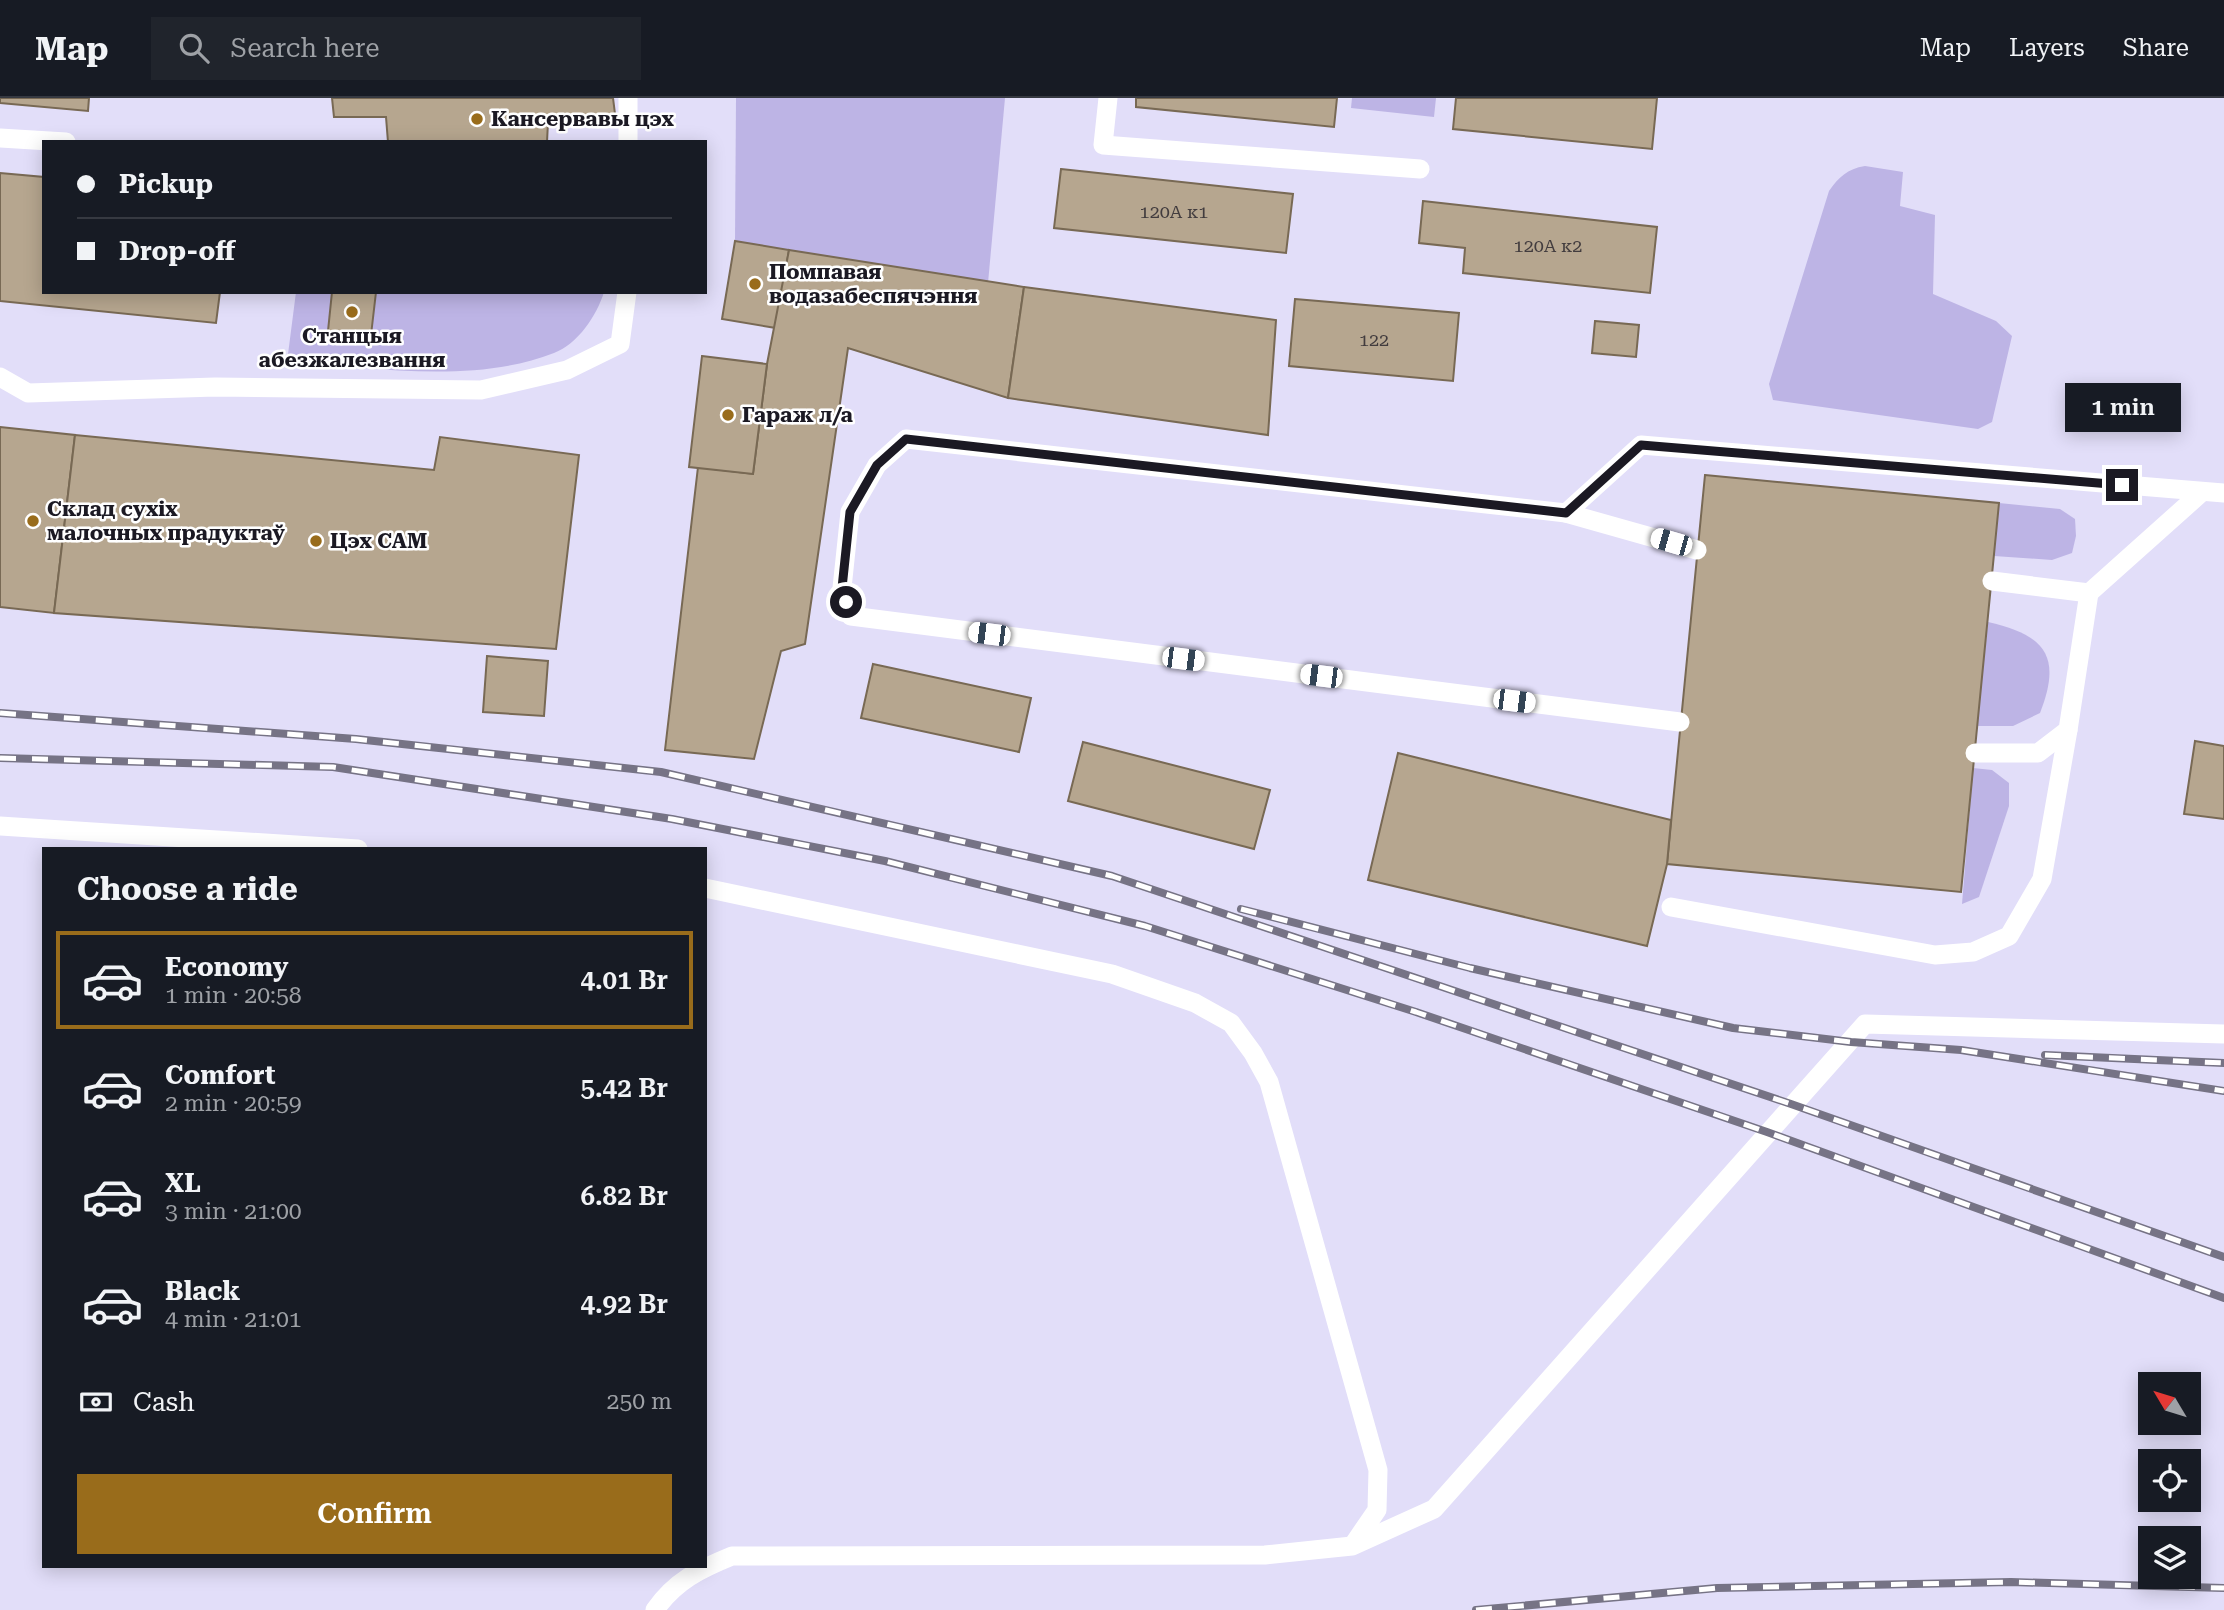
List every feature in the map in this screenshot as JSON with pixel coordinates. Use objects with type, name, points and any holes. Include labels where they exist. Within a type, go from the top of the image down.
[{"type":"lane","points":[[628,98],[628,140]]},
{"type":"lane","points":[[1108,98],[1103,145],[1420,169]]},
{"type":"lane","points":[[0,138],[42,141]]},
{"type":"lane","points":[[0,377],[28,393],[215,387],[481,390],[567,370],[620,344],[627,294]]},
{"type":"lane","points":[[1680,722],[851,616],[842,588],[850,512],[877,465],[906,439],[1566,513],[1697,550]]},
{"type":"lane","points":[[1566,513],[1641,445],[2224,493]]},
{"type":"lane","points":[[1671,907],[1935,955],[1972,952],[2009,936],[2042,879],[2089,593],[2202,492]]},
{"type":"lane","points":[[1992,581],[2089,593]]},
{"type":"lane","points":[[1975,753],[2038,753],[2068,730]]},
{"type":"lane","points":[[0,826],[327,847]]},
{"type":"lane","points":[[707,888],[1112,974],[1195,1003],[1231,1023],[1253,1053],[1269,1082],[1378,1470],[1377,1510],[1352,1546]]},
{"type":"lane","points":[[707,1566],[732,1556],[1265,1555],[1352,1546],[1434,1509],[1865,1024],[2224,1034]]},
{"type":"lane","points":[[655,1610],[670,1588],[701,1568]]},
{"type":"shaded area","points":[[736,98],[1005,98],[988,283],[735,241]]},
{"type":"shaded area","points":[[1352,98],[1436,98],[1434,117],[1351,108]]},
{"type":"shaded area","points":[[1865,166],[1903,172],[1900,206],[1935,215],[1933,294],[1996,321],[2012,336],[1992,422],[1978,429],[1773,400],[1769,384],[1829,191],[1844,174]]},
{"type":"shaded area","points":[[296,294],[603,294],[597,310],[571,343],[554,353],[522,363],[490,369],[422,371],[287,362]]},
{"type":"shaded area","points":[[1999,503],[2060,509],[2075,519],[2076,536],[2072,553],[2052,560],[1994,556]]},
{"type":"shaded area","points":[[1988,622],[2008,627],[2036,642],[2049,663],[2046,694],[2040,713],[2013,726],[1977,726]]},
{"type":"shaded area","points":[[1973,768],[1992,770],[2009,783],[2009,806],[1979,897],[1962,904]]},
{"type":"building","points":[[0,98],[89,98],[88,111],[0,103]]},
{"type":"building","name":"Кансервавы цэх","points":[[332,98],[613,98],[615,114],[548,122],[547,140],[388,140],[386,117],[334,117]]},
{"type":"building","points":[[1136,98],[1337,98],[1334,127],[1136,107]]},
{"type":"building","points":[[1456,98],[1657,98],[1652,149],[1453,129]]},
{"type":"building","points":[[1061,169],[1293,194],[1286,253],[1054,228]]},
{"type":"building","points":[[0,173],[42,177],[42,294],[220,294],[216,323],[0,301]]},
{"type":"building","points":[[1423,201],[1657,227],[1650,293],[1463,273],[1465,248],[1419,243]]},
{"type":"building","name":"Помпавая водазабеспячэння","points":[[735,241],[789,250],[776,328],[722,319]]},
{"type":"building","points":[[789,250],[1024,287],[1008,398],[848,348],[805,644],[781,651],[754,759],[665,750],[698,467],[753,474],[767,364]]},
{"type":"building","points":[[1024,287],[1276,320],[1268,435],[1008,398]]},
{"type":"building","name":"Станцыя абезжалезвання","points":[[332,294],[376,294],[371,335],[328,331]]},
{"type":"building","points":[[1295,299],[1459,313],[1453,381],[1289,366]]},
{"type":"building","points":[[1595,321],[1639,325],[1636,357],[1592,353]]},
{"type":"building","name":"Гараж л/а","points":[[702,356],[767,364],[753,474],[689,467]]},
{"type":"building","name":"Склад сухіх малочных прадуктаў","points":[[0,427],[75,435],[54,613],[0,607]]},
{"type":"building","name":"Цэх САМ","points":[[75,435],[434,470],[440,437],[579,455],[556,649],[54,613]]},
{"type":"building","points":[[1705,475],[1999,503],[1961,892],[1667,864]]},
{"type":"building","points":[[487,656],[548,661],[544,716],[483,712]]},
{"type":"building","points":[[873,664],[1031,698],[1019,752],[861,718]]},
{"type":"building","points":[[2195,741],[2224,746],[2224,819],[2184,814]]},
{"type":"building","points":[[1083,742],[1270,790],[1254,849],[1068,801]]},
{"type":"building","points":[[1398,753],[1671,820],[1667,864],[1647,946],[1368,880]]},
{"type":"railway","points":[[0,713],[356,739],[661,772],[1112,876],[1791,1104],[2224,1257]]},
{"type":"railway","points":[[0,758],[333,767],[672,819],[885,861],[1145,926],[1416,1012],[1767,1132],[2224,1298]]},
{"type":"railway","points":[[1241,909],[1470,968],[1733,1028],[1851,1042],[1961,1050],[2224,1091]]},
{"type":"railway","points":[[2045,1055],[2224,1063]]},
{"type":"railway","points":[[1476,1610],[1717,1588],[2011,1582],[2224,1588]]},
{"type":"place","name":"Кансервавы цэх","points":[[477,119]]},
{"type":"place","name":"Помпавая водазабеспячэння","points":[[755,284]]},
{"type":"place","name":"Станцыя абезжалезвання","points":[[352,312]]},
{"type":"place","name":"Гараж л/а","points":[[728,415]]},
{"type":"place","name":"Склад сухіх малочных прадуктаў","points":[[33,521]]},
{"type":"place","name":"Цэх САМ","points":[[316,541]]},
{"type":"route","points":[[846,602],[842,588],[850,512],[877,465],[906,439],[1566,513],[1641,445],[2122,485]]}]
